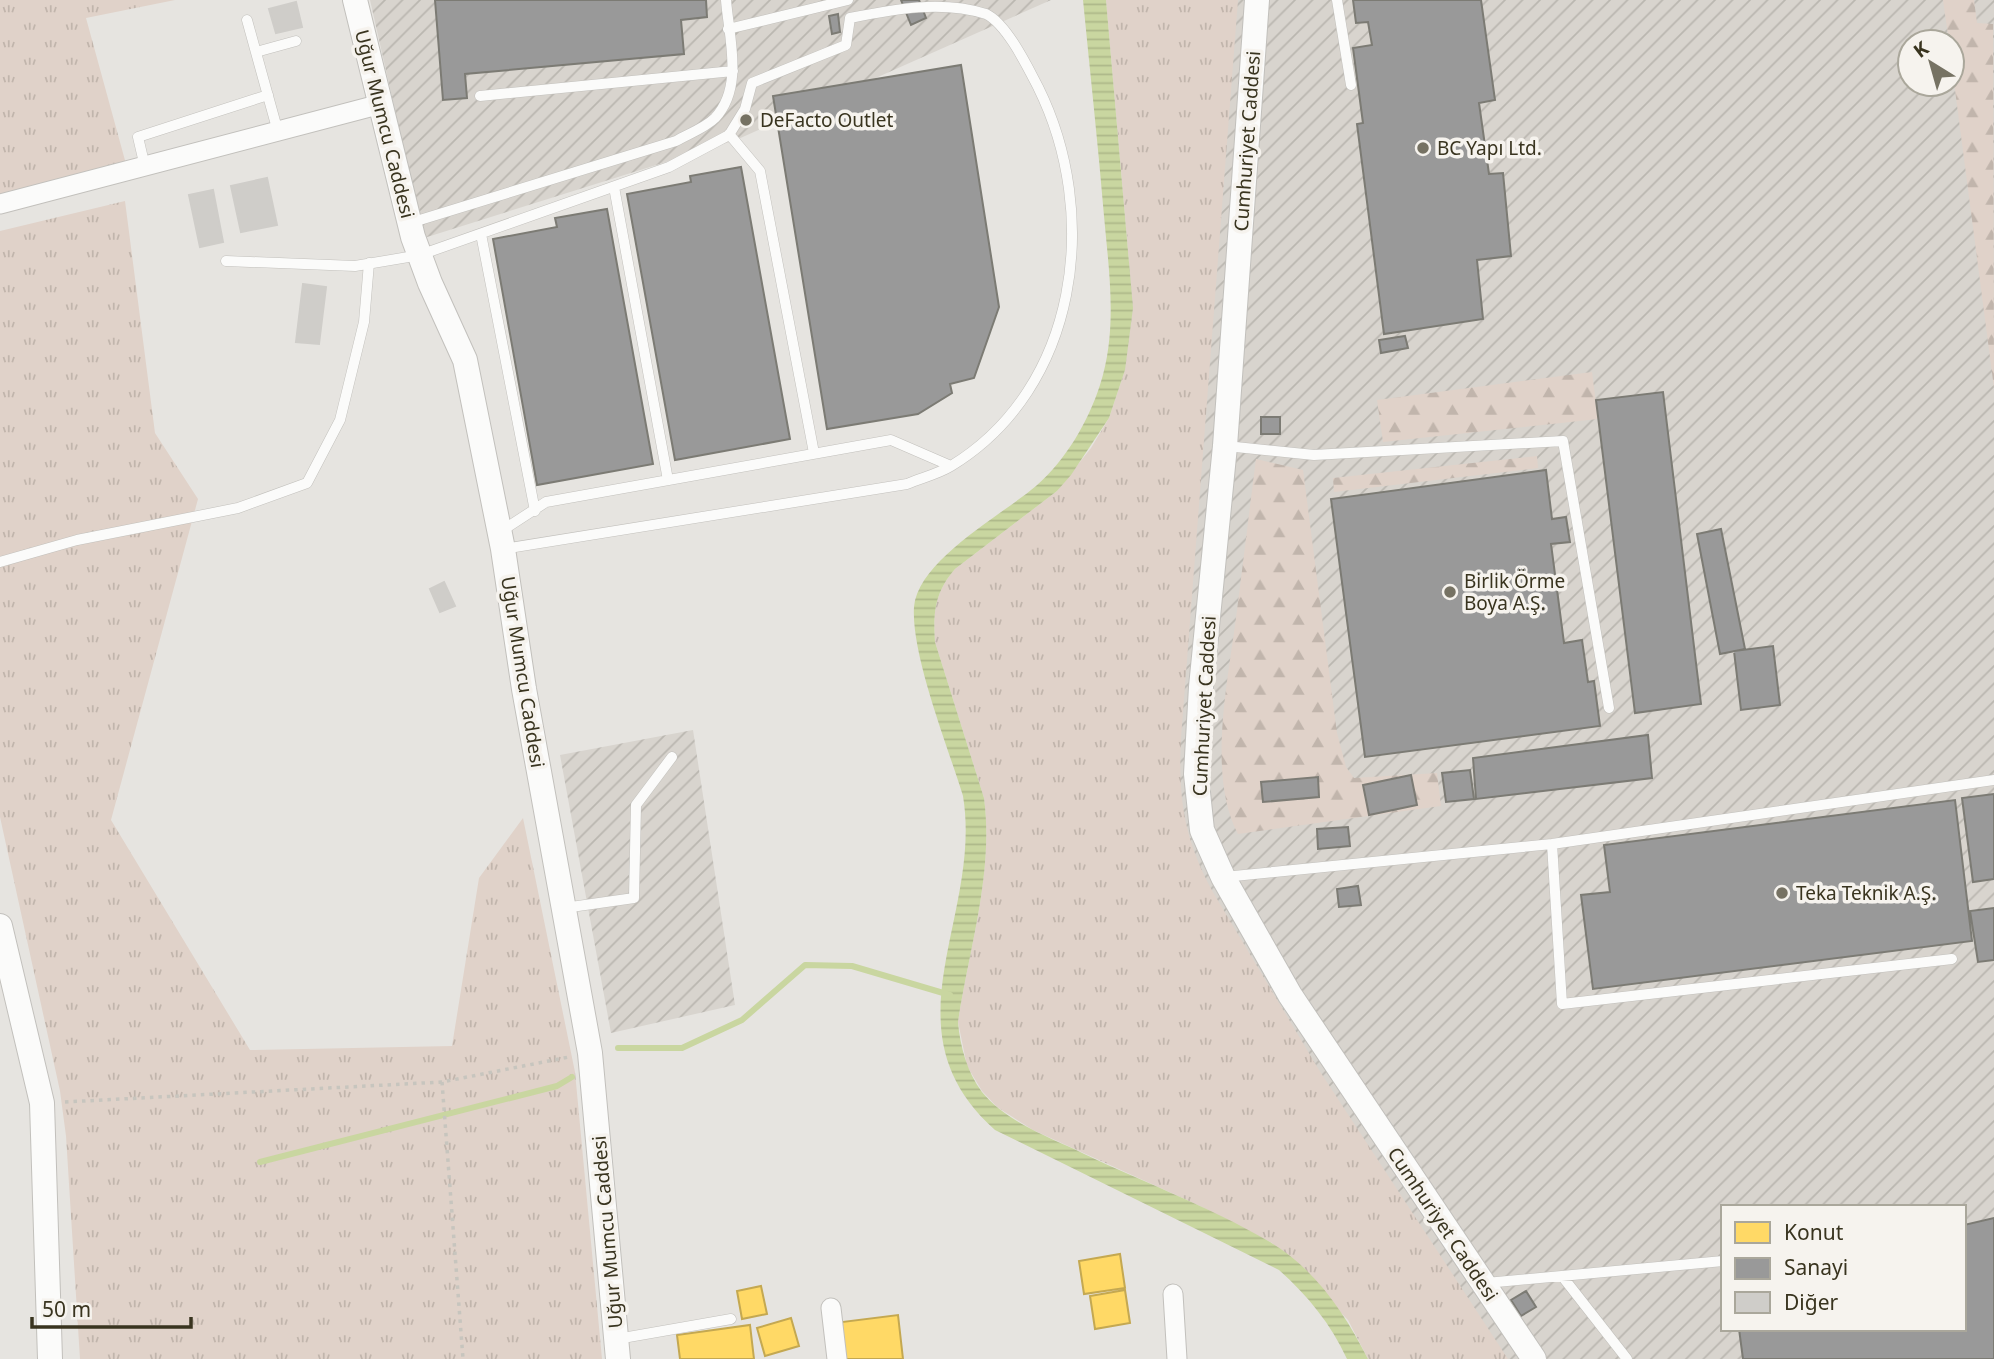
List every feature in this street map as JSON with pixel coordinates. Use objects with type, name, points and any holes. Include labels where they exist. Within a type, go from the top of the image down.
[{"type":"street","name":"Uğur Mumcu Caddesi","points":[[355,0],[410,223],[420,255],[465,359],[502,541],[526,701],[590,1053],[617,1349]]},
{"type":"street","name":"Cumhuriyet Caddesi","points":[[1256,0],[1225,446],[1201,687],[1196,774],[1202,830],[1223,877],[1290,995],[1534,1359]]},
{"type":"street","points":[[0,205],[381,104]]},
{"type":"street","points":[[0,926],[42,1103],[50,1359]]},
{"type":"street","points":[[1173,1294],[1177,1359]]},
{"type":"street","points":[[831,1308],[837,1359]]},
{"type":"lane","points":[[410,223],[676,141],[713,119],[727,100],[733,71],[726,0]]},
{"type":"lane","points":[[728,29],[848,0]]},
{"type":"lane","points":[[1337,0],[1351,85]]},
{"type":"lane","points":[[226,261],[355,266],[420,255],[669,167],[729,134],[746,109],[752,83],[846,45],[850,18],[933,2],[988,15],[1009,37],[1026,64],[1056,125],[1067,168],[1072,260],[1062,314],[1046,363],[1020,404],[951,467],[907,484],[502,541]]},
{"type":"lane","points":[[247,20],[278,132]]},
{"type":"lane","points":[[256,52],[296,41]]},
{"type":"lane","points":[[480,96],[733,71]]},
{"type":"lane","points":[[145,167],[138,137],[268,95]]},
{"type":"lane","points":[[729,134],[760,171],[814,453]]},
{"type":"lane","points":[[614,187],[668,480]]},
{"type":"lane","points":[[481,234],[535,511]]},
{"type":"lane","points":[[0,562],[77,540],[238,508],[307,483],[341,420],[364,323],[369,263]]},
{"type":"lane","points":[[502,541],[546,502],[891,440],[951,467]]},
{"type":"lane","points":[[1225,446],[1327,455],[1563,441],[1609,708]]},
{"type":"lane","points":[[563,908],[634,898],[636,804],[672,757]]},
{"type":"lane","points":[[1223,877],[1552,844],[1994,780]]},
{"type":"lane","points":[[1552,844],[1562,1004],[1952,959]]},
{"type":"lane","points":[[1484,1284],[1721,1261]]},
{"type":"lane","points":[[1562,1276],[1628,1359]]},
{"type":"lane","points":[[617,1349],[731,1319]]},
{"type":"path","points":[[42,1103],[442,1082],[590,1053]]},
{"type":"path","points":[[442,1082],[463,1359]]},
{"type":"shaded area","points":[[370,0],[1051,0],[736,140],[424,238]]},
{"type":"shaded area","points":[[1083,0],[1106,0],[1133,308],[1125,370],[1109,418],[1071,475],[1057,491],[955,569],[939,594],[934,621],[935,642],[984,798],[986,826],[986,854],[979,910],[958,1022],[960,1040],[968,1067],[982,1092],[1012,1118],[1222,1216],[1286,1253],[1327,1293],[1368,1359],[1347,1359],[1318,1311],[1279,1270],[995,1130],[962,1092],[945,1052],[940,1012],[944,971],[961,885],[965,841],[963,796],[924,675],[918,650],[914,607],[919,589],[945,556],[1036,486],[1057,464],[1089,413],[1106,364],[1111,301]]},
{"type":"shaded area","points":[[1139,0],[1994,0],[1994,1359],[1392,1359],[1042,931],[1120,502]]},
{"type":"shaded area","points":[[693,730],[735,1005],[611,1033],[560,755]]},
{"type":"green space","points":[[0,0],[175,0],[86,18],[126,164],[0,196]]},
{"type":"green space","points":[[1106,0],[1238,0],[1181,738],[1182,800],[1190,837],[1214,894],[1319,1070],[1508,1359],[1368,1359],[1348,1320],[1272,1243],[1200,1206],[1033,1130],[997,1107],[982,1091],[967,1066],[958,1022],[983,882],[986,826],[984,798],[935,642],[935,612],[939,594],[955,569],[1057,491],[1091,448],[1109,418],[1125,370],[1133,308]]},
{"type":"green space","points":[[1943,0],[1974,0],[1977,23],[1993,24],[1994,388],[1956,98],[1966,98],[1966,28],[1947,28]]},
{"type":"green space","points":[[125,201],[155,433],[198,499],[111,820],[250,1050],[452,1046],[479,878],[523,818],[575,1072],[602,1359],[80,1359],[66,1136],[60,1091],[0,817],[0,231]]},
{"type":"green space","points":[[1592,372],[1598,419],[1383,442],[1377,400]]},
{"type":"green space","points":[[1537,456],[1538,468],[1334,492],[1333,478]]},
{"type":"green space","points":[[1256,459],[1303,470],[1337,733],[1346,767],[1354,778],[1437,773],[1441,806],[1238,834],[1223,785],[1222,728]]},
{"type":"building: Konut","points":[[1120,1254],[1125,1288],[1084,1294],[1079,1261]]},
{"type":"building: Konut","points":[[761,1286],[767,1314],[742,1319],[737,1291]]},
{"type":"building: Konut","points":[[1125,1290],[1130,1323],[1095,1329],[1090,1296]]},
{"type":"building: Konut","points":[[898,1315],[903,1359],[830,1359],[826,1324]]},
{"type":"building: Konut","points":[[791,1318],[799,1346],[765,1356],[757,1328]]},
{"type":"building: Konut","points":[[750,1325],[754,1359],[680,1359],[677,1335]]},
{"type":"building: Sanayi","points":[[435,0],[706,0],[707,17],[681,20],[684,54],[465,74],[467,98],[443,100]]},
{"type":"building: Sanayi","points":[[901,0],[919,0],[926,18],[911,25]]},
{"type":"building: Sanayi","name":"BC Yapı Ltd.","points":[[1353,0],[1481,0],[1495,100],[1479,103],[1489,174],[1503,173],[1511,256],[1477,260],[1483,319],[1384,334],[1357,124],[1363,123],[1353,48],[1372,45],[1368,22],[1356,23]]},
{"type":"building: Sanayi","points":[[838,14],[840,32],[832,34],[829,16]]},
{"type":"building: Sanayi","points":[[961,65],[999,307],[974,378],[950,384],[952,393],[918,414],[827,429],[773,96]]},
{"type":"building: Sanayi","points":[[741,167],[790,439],[675,460],[627,194],[691,182],[690,176]]},
{"type":"building: Sanayi","points":[[607,209],[653,464],[537,485],[493,239],[557,227],[555,218]]},
{"type":"building: Sanayi","points":[[1405,336],[1408,348],[1381,353],[1379,340]]},
{"type":"building: Sanayi","points":[[1663,392],[1701,704],[1635,713],[1596,400]]},
{"type":"building: Sanayi","points":[[1261,417],[1280,417],[1280,434],[1261,434]]},
{"type":"building: Sanayi","name":"Birlik Örme Boya A.Ş.","points":[[1546,470],[1552,519],[1566,517],[1570,542],[1551,544],[1564,643],[1582,640],[1588,682],[1594,681],[1600,726],[1365,757],[1331,499]]},
{"type":"building: Sanayi","points":[[1721,529],[1745,649],[1720,654],[1697,534]]},
{"type":"building: Sanayi","points":[[1773,646],[1780,705],[1741,710],[1734,651]]},
{"type":"building: Sanayi","points":[[1648,735],[1652,778],[1476,799],[1473,758]]},
{"type":"building: Sanayi","points":[[1470,770],[1474,799],[1446,802],[1442,773]]},
{"type":"building: Sanayi","points":[[1411,775],[1417,805],[1369,815],[1363,785]]},
{"type":"building: Sanayi","points":[[1318,777],[1319,797],[1263,802],[1261,782]]},
{"type":"building: Sanayi","points":[[1994,794],[1994,879],[1973,882],[1962,798]]},
{"type":"building: Sanayi","name":"Teka Teknik A.Ş.","points":[[1955,800],[1972,941],[1593,989],[1581,895],[1610,892],[1604,845]]},
{"type":"building: Sanayi","points":[[1348,827],[1350,846],[1318,849],[1317,829]]},
{"type":"building: Sanayi","points":[[1358,886],[1361,905],[1339,907],[1337,889]]},
{"type":"building: Sanayi","points":[[1994,908],[1994,960],[1978,962],[1970,911]]},
{"type":"building: Sanayi","points":[[1994,1218],[1994,1359],[1743,1359],[1739,1331],[1966,1331],[1966,1225]]},
{"type":"building: Sanayi","points":[[1526,1291],[1536,1307],[1521,1316],[1511,1300]]},
{"type":"building: Diğer","points":[[296,2],[302,27],[276,33],[269,9]]},
{"type":"building: Diğer","points":[[267,178],[277,225],[241,232],[231,186]]},
{"type":"building: Diğer","points":[[213,190],[223,242],[200,247],[189,195]]},
{"type":"building: Diğer","points":[[303,284],[326,287],[319,344],[296,342]]},
{"type":"building: Diğer","points":[[444,582],[455,606],[440,612],[430,589]]},
{"type":"waterway","points":[[618,1048],[682,1048],[742,1020],[805,965],[852,966],[950,995]]},
{"type":"waterway","points":[[260,1162],[557,1086],[572,1077]]},
{"type":"place","name":"DeFacto Outlet","points":[[746,120]]},
{"type":"place","name":"BC Yapı Ltd.","points":[[1423,148]]},
{"type":"place","name":"Birlik Örme Boya A.Ş.","points":[[1450,592]]},
{"type":"place","name":"Teka Teknik A.Ş.","points":[[1782,893]]}]
